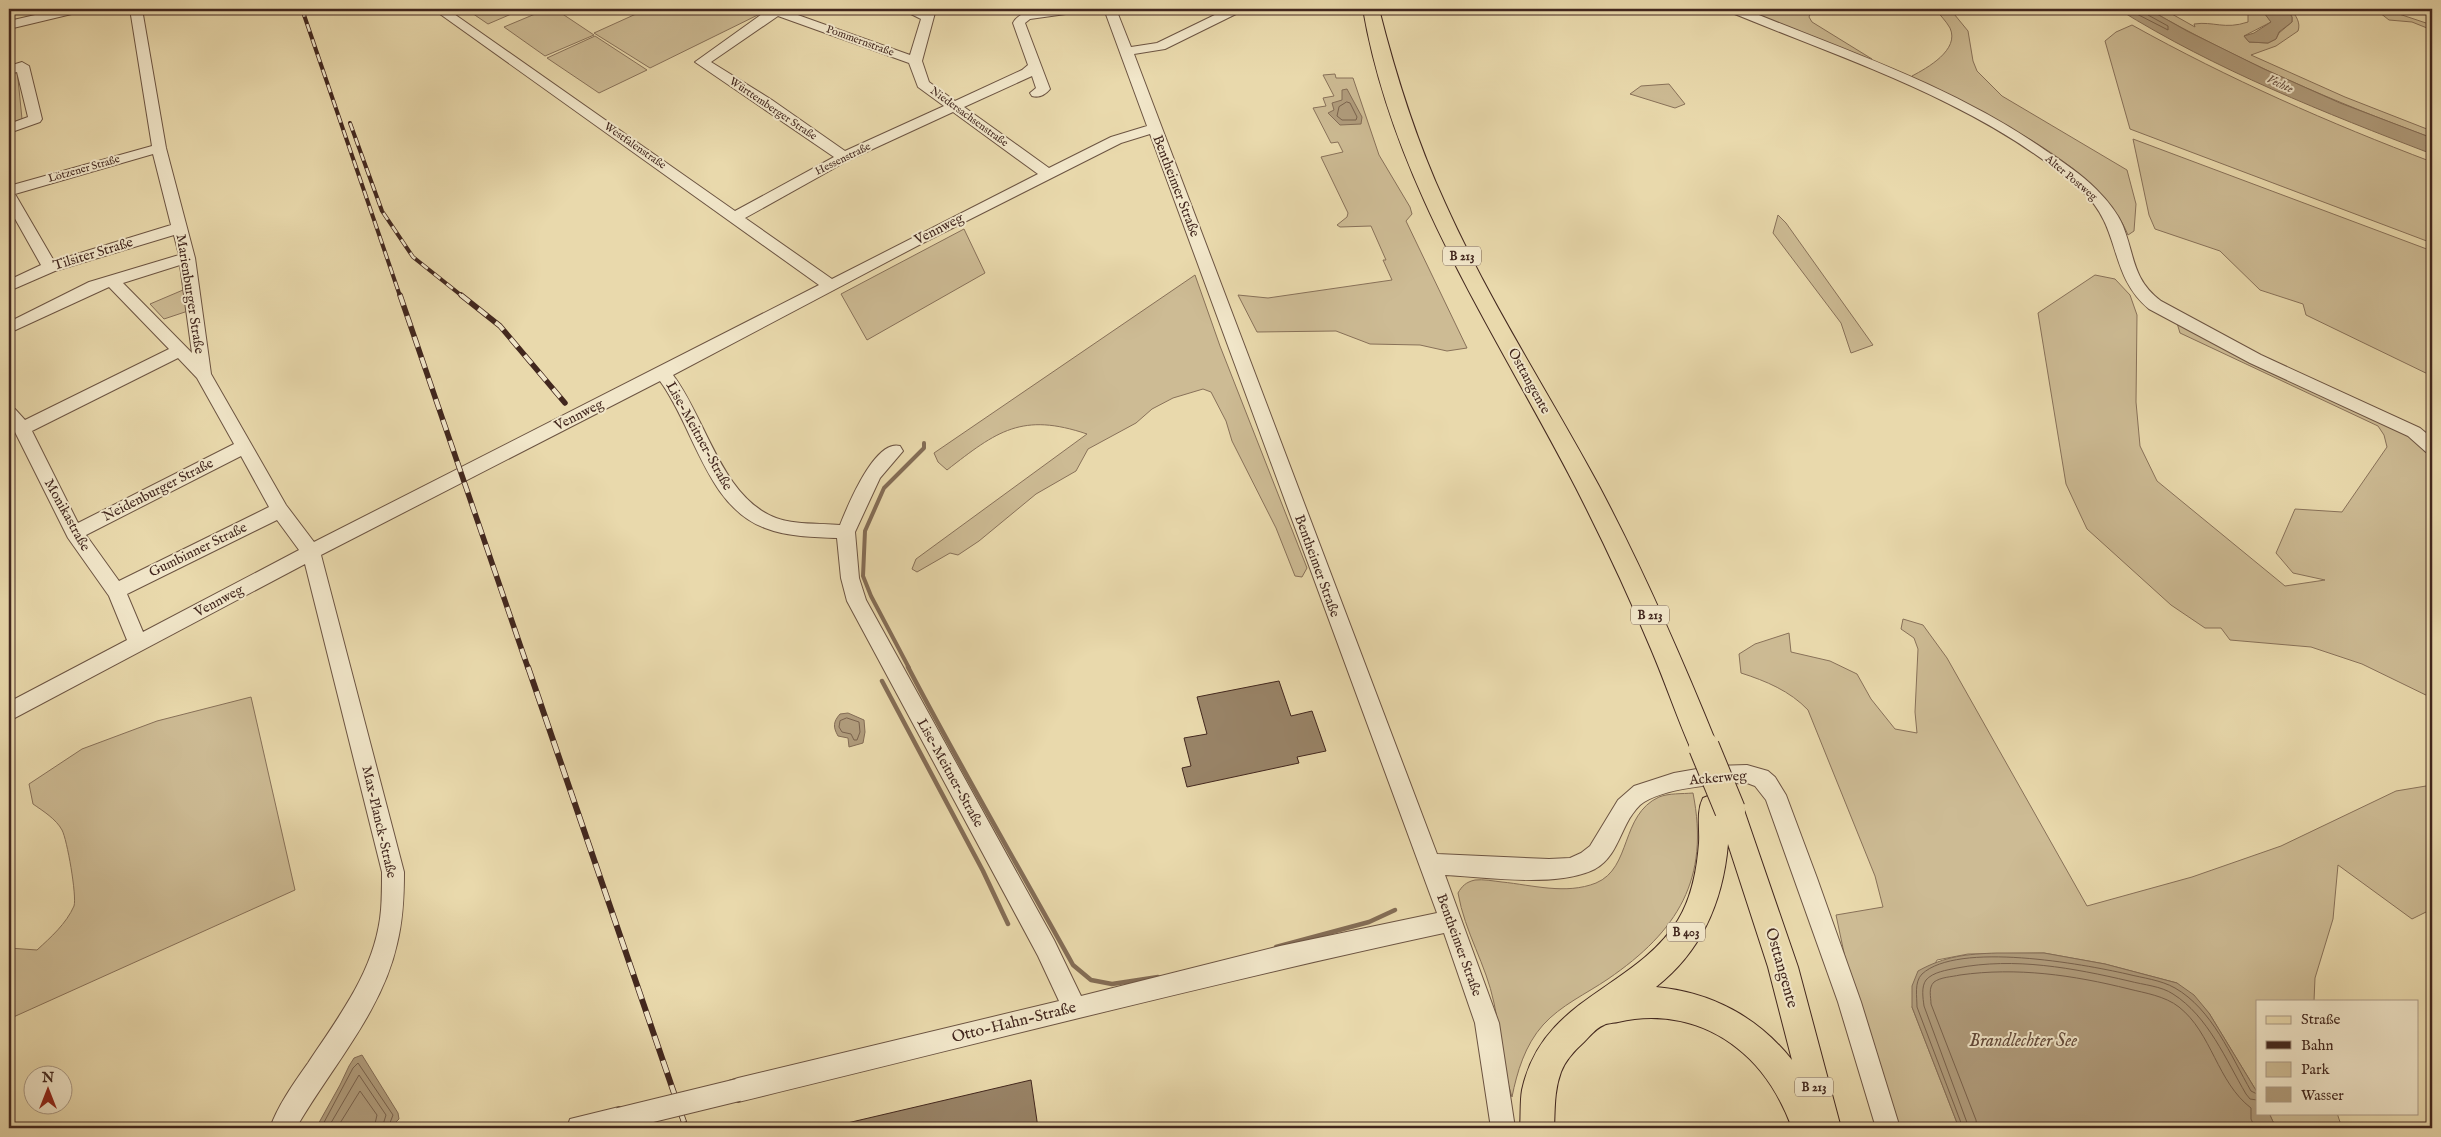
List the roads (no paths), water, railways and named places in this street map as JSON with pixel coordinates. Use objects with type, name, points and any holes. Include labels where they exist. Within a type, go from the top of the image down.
[{"type":"main road","name":"Osttangente","points":[[1371,9],[1395,101],[1431,194],[1493,316],[1588,488],[1643,597],[1704,747],[1721,809],[1763,905],[1784,975],[1824,1128]]},
{"type":"main road","name":"B 403","points":[[1537,1128],[1538,1090],[1552,1051],[1568,1032],[1631,988],[1679,944],[1701,904],[1709,880],[1715,832],[1721,809]]},
{"type":"main road","points":[[1589,1016],[1617,1006],[1641,1002],[1664,1002],[1703,1011],[1720,1020],[1755,1044],[1782,1072],[1808,1128]]},
{"type":"street","points":[[9,25],[27,15],[76,9]]},
{"type":"street","name":"Marienburger Straße","points":[[136,9],[159,148],[187,258],[203,374],[243,448],[280,510],[311,552]]},
{"type":"street","name":"Westfalenstraße","points":[[439,9],[830,285]]},
{"type":"street","points":[[907,9],[929,13],[915,61]]},
{"type":"street","points":[[1037,93],[1042,89],[1019,23],[1021,19],[1027,16],[1076,9]]},
{"type":"street","name":"Bentheimer Straße","points":[[1110,9],[1479,996],[1487,1023],[1503,1128]]},
{"type":"street","points":[[1125,52],[1160,46],[1236,9]]},
{"type":"street","name":"Alter Postweg","points":[[1734,9],[1949,99],[2002,128],[2054,162],[2100,202],[2114,222],[2124,251],[2129,278],[2154,306],[2228,345],[2414,432],[2432,447]]},
{"type":"street","name":"Pommernstraße","points":[[702,62],[766,16],[777,12],[915,61]]},
{"type":"street","name":"Niedersachsenstraße","points":[[915,61],[923,84],[1047,174]]},
{"type":"street","name":"Württemberger Straße","points":[[702,62],[767,103],[844,157]]},
{"type":"street","points":[[9,70],[22,66],[35,119],[9,129]]},
{"type":"street","name":"Hessenstraße","points":[[736,217],[844,157],[1027,73],[1035,66]]},
{"type":"street","name":"Vennweg","points":[[9,712],[311,552],[663,373],[1047,174],[1116,140],[1154,128]]},
{"type":"street","name":"Lötzener Straße","points":[[9,191],[159,148]]},
{"type":"street","points":[[9,196],[16,220],[50,267]]},
{"type":"street","name":"Tilsiter Straße","points":[[9,286],[50,267],[180,228]]},
{"type":"street","points":[[9,328],[95,286],[187,258]]},
{"type":"street","points":[[112,281],[178,351],[203,374]]},
{"type":"street","points":[[22,429],[178,351]]},
{"type":"street","name":"Lise-Meitner-Straße","points":[[663,373],[672,383],[682,400],[730,493],[744,510],[769,524],[809,530],[846,532]]},
{"type":"street","name":"Monikastraße","points":[[9,413],[22,429],[74,533],[116,591],[138,643]]},
{"type":"street","name":"Neidenburger Straße","points":[[74,533],[243,448]]},
{"type":"street","name":"Lise-Meitner-Straße","points":[[894,451],[870,480],[846,532],[850,578],[857,601],[1062,977],[1074,1008]]},
{"type":"street","name":"Gumbinner Straße","points":[[116,591],[280,510]]},
{"type":"street","name":"Max-Planck-Straße","points":[[282,1128],[296,1102],[366,996],[378,971],[393,921],[395,898],[393,872],[386,842],[311,552]]},
{"type":"street","name":"Ackerweg","points":[[1430,864],[1544,870],[1577,867],[1591,860],[1600,852],[1609,840],[1627,804],[1643,791],[1674,782],[1729,774],[1747,773],[1758,776],[1768,784],[1775,795],[1821,920],[1874,1075],[1888,1128]]},
{"type":"street","name":"Otto-Hahn-Straße","points":[[579,1128],[1280,957],[1450,921]]},
{"type":"water","name":"Vechte","points":[[2118,9],[2148,9],[2187,31],[2264,69],[2340,103],[2432,138],[2432,154],[2311,106],[2232,71],[2193,52]]},
{"type":"water","points":[[2261,9],[2287,9],[2292,17],[2292,22],[2279,32],[2276,39],[2268,43],[2249,42],[2244,36],[2254,33],[2271,22]]},
{"type":"water","points":[[1347,89],[1362,117],[1361,124],[1340,125],[1328,113],[1334,110],[1332,103],[1342,100],[1342,90]]},
{"type":"water","points":[[848,713],[864,720],[865,732],[863,743],[849,747],[848,738],[838,736],[834,725],[840,714]]},
{"type":"water","name":"Brandlechter See","points":[[2044,953],[2105,964],[2177,983],[2194,995],[2209,1013],[2256,1090],[2256,1114],[2269,1114],[2276,1128],[1959,1128],[1912,1007],[1912,986],[1918,971],[1947,959],[1966,955]]},
{"type":"water","points":[[362,1055],[398,1113],[399,1119],[390,1128],[316,1128],[354,1058]]},
{"type":"waterway","points":[[909,668],[871,596],[863,576],[865,531],[884,488],[924,448],[924,443]]},
{"type":"waterway","points":[[908,667],[1073,965],[1091,980],[1112,984],[1158,977]]},
{"type":"waterway","points":[[882,681],[983,871],[1008,924]]},
{"type":"waterway","points":[[1276,947],[1369,922],[1395,910]]},
{"type":"railway","points":[[302,9],[400,296]]},
{"type":"railway","points":[[350,123],[382,211],[413,257],[462,296]]},
{"type":"railway","points":[[400,295],[528,668]]},
{"type":"railway","points":[[461,295],[500,326],[565,403]]},
{"type":"railway","points":[[528,667],[686,1128]]}]
